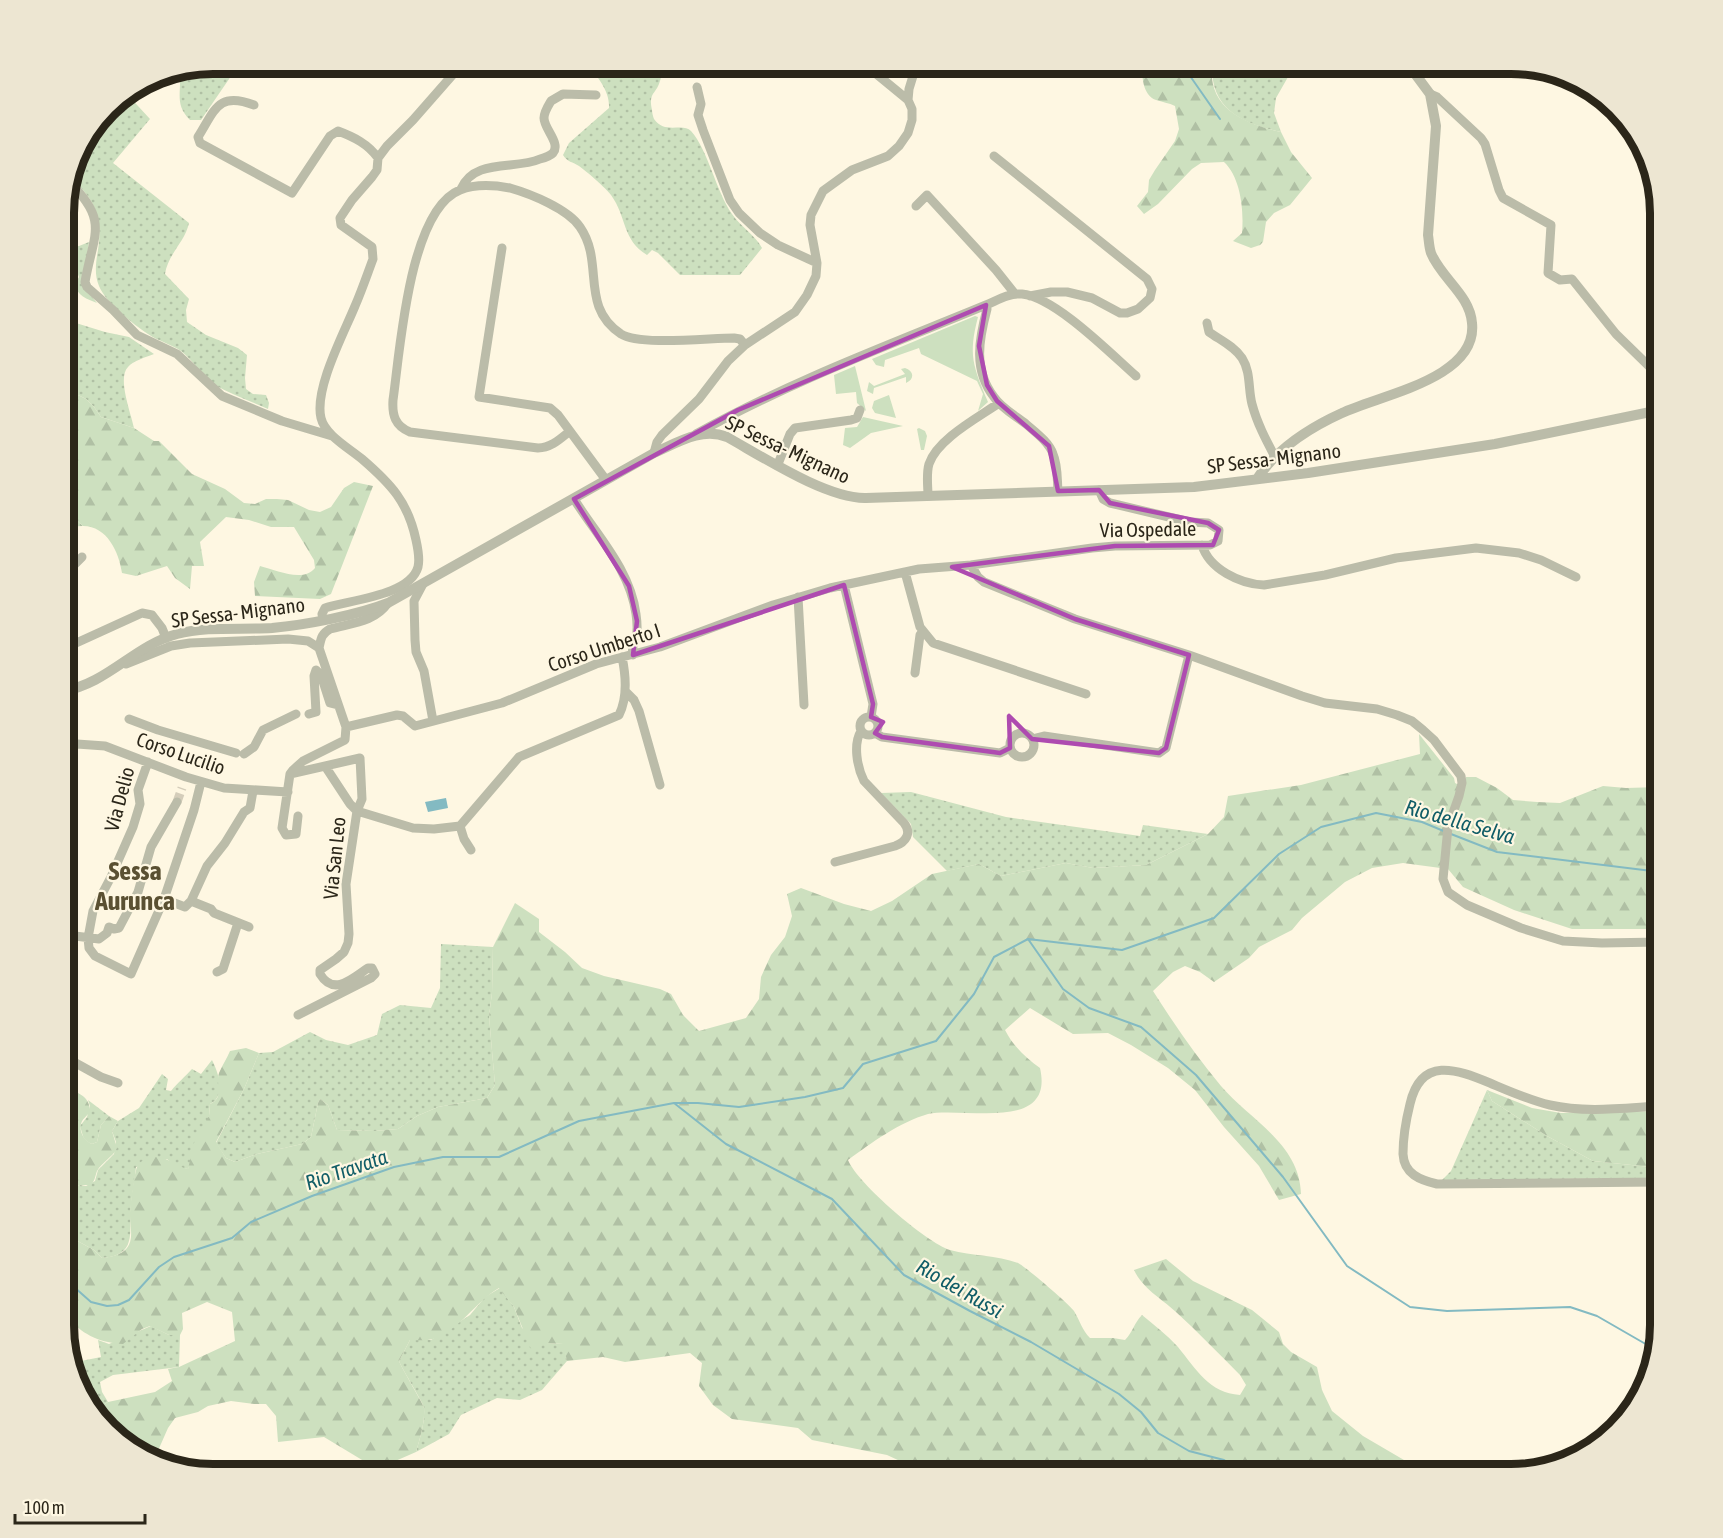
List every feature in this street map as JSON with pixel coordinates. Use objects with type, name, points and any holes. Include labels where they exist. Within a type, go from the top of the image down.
[{"type":"street","points":[[323,619],[322,614],[326,608],[379,595],[413,577],[418,568],[419,562],[412,525],[404,503],[378,474],[334,436],[323,423],[320,415],[325,380],[356,305],[374,251],[369,244],[341,225],[340,218],[376,170],[378,158],[391,141],[453,74]]},
{"type":"street","points":[[654,453],[662,435],[693,406],[718,372],[745,345],[795,312],[816,276],[816,247],[810,225],[814,206],[823,191],[842,175],[888,156],[908,134],[912,109],[908,100],[876,74]]},
{"type":"street","points":[[908,100],[914,74]]},
{"type":"street","points":[[1257,479],[1275,457],[1295,440],[1335,416],[1377,398],[1414,387],[1436,376],[1451,365],[1468,345],[1473,326],[1468,308],[1430,250],[1428,235],[1436,126],[1430,94],[1415,74]]},
{"type":"street","points":[[697,87],[701,104],[698,115],[730,200],[739,213],[760,233],[778,245],[817,263]]},
{"type":"street","points":[[461,189],[464,182],[479,171],[533,162],[552,154],[555,143],[547,131],[544,118],[550,101],[563,94],[596,95]]},
{"type":"street","points":[[1430,94],[1437,97],[1481,138],[1503,198],[1551,225],[1548,273],[1560,280],[1572,279],[1616,334],[1649,366]]},
{"type":"street","points":[[254,105],[238,99],[220,103],[198,137],[200,143],[292,193],[330,136],[338,131],[354,137],[372,150],[378,158]]},
{"type":"street","points":[[692,436],[738,410],[785,389],[986,304],[1015,294],[1030,296],[1067,292],[1092,298],[1119,313],[1127,314],[1135,311],[1150,298],[1152,288],[1147,279],[994,156]]},
{"type":"street","points":[[570,431],[545,448],[538,448],[410,432],[404,430],[396,422],[393,415],[393,400],[409,287],[418,250],[437,210],[450,196],[461,189],[490,186],[509,188],[542,201],[573,219],[582,230],[591,248],[597,303],[604,316],[621,333],[634,339],[651,341],[734,338],[740,339],[745,345]]},
{"type":"street","points":[[76,190],[89,206],[96,222],[95,242],[85,282],[87,287],[136,335],[177,354],[222,396],[282,421],[334,436]]},
{"type":"street","points":[[916,206],[927,195],[1015,294]]},
{"type":"street","points":[[502,248],[479,398],[550,408],[606,480]]},
{"type":"street","points":[[1030,296],[1072,321],[1136,376]]},
{"type":"street","points":[[986,304],[987,309],[980,336],[979,358],[991,393],[999,403],[1049,446],[1055,459],[1058,490]]},
{"type":"street","points":[[1207,323],[1209,332],[1235,350],[1242,358],[1248,375],[1255,415],[1275,457]]},
{"type":"street","points":[[928,496],[927,471],[933,455],[946,441],[999,403]]},
{"type":"street","points":[[778,464],[789,434],[795,428],[851,420],[857,418],[860,410]]},
{"type":"street","name":"SP Sessa- Mignano","points":[[74,688],[86,685],[116,668],[151,644],[187,632],[272,628],[323,619],[388,603],[654,453],[692,436],[722,435],[841,495],[859,498],[1194,487],[1308,473],[1495,444],[1649,412]]},
{"type":"street","name":"Via Ospedale","points":[[971,565],[1115,546],[1213,545],[1218,541],[1219,530],[1212,524],[1190,522],[1110,503],[1104,499],[1099,490]]},
{"type":"street","points":[[574,499],[623,573],[635,607],[636,637],[632,647],[633,655]]},
{"type":"street","points":[[1202,545],[1205,555],[1214,565],[1256,585],[1325,575],[1396,558],[1482,548],[1530,556],[1576,577]]},
{"type":"street","points":[[74,565],[82,557]]},
{"type":"street","points":[[971,565],[978,577],[1003,590],[1112,632],[1189,655],[1318,701],[1384,710],[1412,721],[1434,741],[1458,770],[1462,783],[1450,819],[1444,871],[1444,885],[1453,896],[1467,905],[1540,935],[1574,942],[1650,942]]},
{"type":"street","name":"Corso Umberto I","points":[[346,727],[397,715],[403,716],[415,726],[502,703],[588,667],[668,645],[798,597],[905,572],[971,565]]},
{"type":"street","points":[[905,572],[923,631],[933,643],[1086,694]]},
{"type":"street","points":[[424,582],[414,601],[415,640],[416,652],[424,671],[433,721]]},
{"type":"street","points":[[844,585],[873,704],[871,717]]},
{"type":"street","points":[[798,597],[804,705]]},
{"type":"street","points":[[298,816],[296,834],[286,835],[282,828],[290,774],[303,761],[345,740],[346,727],[319,648],[321,638],[325,632],[368,620],[388,603]]},
{"type":"street","points":[[74,644],[142,613],[152,615],[166,638]]},
{"type":"street","points":[[915,673],[920,635],[923,631]]},
{"type":"street","points":[[116,668],[171,646],[190,643],[288,639],[308,641],[319,648]]},
{"type":"street","points":[[1032,739],[1044,736],[1159,753],[1166,748],[1189,655]]},
{"type":"street","points":[[290,774],[325,766],[357,811],[412,828],[434,829],[460,826],[519,757],[616,717],[622,709],[625,691],[622,657]]},
{"type":"street","points":[[309,714],[316,712],[314,676],[316,670],[321,675],[330,704],[338,705]]},
{"type":"street","points":[[625,691],[634,700],[639,711],[660,785]]},
{"type":"street","points":[[129,719],[225,751],[240,753],[254,747],[262,730],[296,714]]},
{"type":"street","points":[[835,861],[895,846],[906,840],[908,834],[908,827],[864,781],[861,774],[856,745],[857,737],[861,731],[861,721],[871,717]]},
{"type":"street","points":[[871,717],[877,721],[875,733]]},
{"type":"street","points":[[861,731],[868,735],[875,733],[882,737],[1000,753],[1010,748]]},
{"type":"street","points":[[1023,733],[1032,739],[1034,745],[1032,752],[1020,757],[1013,754],[1010,748],[1012,737],[1023,733]]},
{"type":"street","name":"Corso Lucilio","points":[[74,743],[101,745],[186,777],[224,788],[288,792]]},
{"type":"street","name":"Via San Leo","points":[[298,1015],[375,974],[372,968],[368,968],[343,985],[336,986],[320,974],[320,970],[344,952],[348,943],[346,884],[357,811],[362,800],[360,758],[325,766]]},
{"type":"street","name":"Via Delio","points":[[88,938],[93,911],[133,827],[140,804],[138,790],[148,762]]},
{"type":"street","points":[[182,788],[186,777]]},
{"type":"street","points":[[88,938],[92,954],[131,974],[164,899],[201,782]]},
{"type":"street","points":[[164,899],[185,907],[191,901],[207,866],[225,843],[244,812],[250,808],[253,791]]},
{"type":"street","points":[[74,937],[103,938],[109,927],[117,929],[122,924],[138,892],[151,847],[177,801]]},
{"type":"street","points":[[460,826],[471,850]]},
{"type":"street","points":[[191,901],[249,927]]},
{"type":"street","points":[[217,972],[223,969],[237,922]]},
{"type":"street","points":[[74,1062],[101,1077],[118,1083]]},
{"type":"street","points":[[1650,1107],[1600,1110],[1558,1107],[1538,1102],[1458,1070],[1439,1069],[1423,1078],[1416,1087],[1409,1108],[1403,1144],[1403,1160],[1417,1178],[1437,1184],[1650,1182]]},
{"type":"highlighted area","points":[[986,305],[979,346],[987,385],[997,401],[1049,446],[1058,491],[1099,490],[1110,503],[1208,523],[1219,530],[1213,545],[1115,546],[952,567],[1075,619],[1189,655],[1166,748],[1159,753],[1032,739],[1009,716],[1010,748],[1000,753],[882,737],[875,733],[883,722],[871,717],[873,704],[844,585],[633,655],[637,621],[629,586],[574,499],[738,410]]},
{"type":"green space","points":[[232,74],[201,120],[190,120],[180,102],[180,77]]},
{"type":"green space","points":[[596,74],[661,74],[651,100],[654,119],[663,126],[691,131],[702,149],[726,205],[762,248],[740,275],[680,275],[658,253],[652,250],[647,255],[633,242],[609,192],[563,155],[569,143],[609,108],[607,95]]},
{"type":"green space","points":[[1142,74],[1212,74],[1215,92],[1230,111],[1253,124],[1281,132],[1291,152],[1312,178],[1290,205],[1274,213],[1266,222],[1263,242],[1260,245],[1251,248],[1233,241],[1242,233],[1242,205],[1238,186],[1224,162],[1201,163],[1192,169],[1158,204],[1144,214],[1137,206],[1148,192],[1149,180],[1175,141],[1179,129],[1175,106],[1151,97],[1144,84]]},
{"type":"green space","points":[[1213,74],[1290,74],[1276,98],[1274,113],[1281,132],[1253,124],[1231,111],[1222,103]]},
{"type":"green space","points":[[132,99],[150,119],[113,163],[189,223],[169,260],[165,274],[189,299],[186,310],[187,322],[206,335],[238,348],[247,355],[246,389],[253,394],[266,395],[269,403],[268,409],[213,384],[181,351],[142,330],[102,293],[96,277],[98,218],[86,193],[77,184],[84,159],[102,128]]},
{"type":"green space","points":[[89,242],[83,286],[97,303],[83,296],[75,284],[79,277],[74,267],[74,247]]},
{"type":"green space","points":[[975,316],[978,317],[973,341],[974,360],[988,402],[978,411],[983,394],[977,381],[921,354],[919,348],[885,360],[884,367],[876,365],[872,359]]},
{"type":"green space","points":[[74,322],[129,337],[154,354],[133,363],[125,372],[124,387],[134,428],[101,417],[86,399],[76,394],[74,390]]},
{"type":"green space","points":[[855,366],[866,411],[857,403],[856,392],[836,394],[834,375]]},
{"type":"green space","points":[[905,368],[912,373],[912,377],[906,383],[906,377],[874,388],[873,394],[867,391],[869,382],[874,386],[905,374],[901,369]]},
{"type":"green space","points":[[74,390],[76,394],[86,399],[101,417],[134,428],[154,441],[159,441],[192,474],[225,489],[244,503],[255,504],[266,499],[288,500],[309,510],[320,512],[331,507],[344,488],[354,482],[373,486],[331,594],[320,599],[255,596],[254,582],[260,566],[297,575],[304,575],[315,568],[314,560],[294,527],[271,527],[249,520],[226,517],[200,542],[204,566],[192,566],[190,589],[175,578],[167,566],[136,576],[122,573],[115,549],[105,535],[99,530],[83,526],[74,518]]},
{"type":"green space","points":[[889,395],[896,418],[875,413],[872,408],[874,401]]},
{"type":"green space","points":[[863,417],[903,426],[871,433],[850,448],[843,445],[845,428],[857,427]]},
{"type":"green space","points":[[917,429],[925,431],[927,436],[924,450],[921,450]]},
{"type":"green space","points":[[74,518],[83,526],[74,526]]},
{"type":"green space","points":[[1419,734],[1454,778],[1455,783],[1465,788],[1466,777],[1476,777],[1513,800],[1560,803],[1603,786],[1650,787],[1650,929],[1572,929],[1514,910],[1463,887],[1448,869],[1403,863],[1372,868],[1345,882],[1302,918],[1292,930],[1259,947],[1249,958],[1214,982],[1200,972],[1185,966],[1173,972],[1153,991],[1221,1086],[1283,1147],[1298,1176],[1301,1194],[1279,1200],[1259,1166],[1195,1090],[1168,1068],[1108,1033],[1073,1034],[1030,1008],[1005,1030],[1020,1051],[1040,1068],[1041,1089],[1034,1102],[1020,1109],[1002,1113],[928,1114],[896,1128],[848,1160],[864,1183],[878,1197],[910,1225],[939,1245],[958,1252],[1018,1263],[1074,1311],[1090,1338],[1125,1340],[1142,1315],[1178,1347],[1197,1371],[1212,1385],[1220,1390],[1240,1395],[1246,1385],[1240,1375],[1184,1320],[1147,1288],[1134,1270],[1166,1259],[1193,1281],[1252,1310],[1279,1332],[1283,1344],[1291,1352],[1317,1367],[1322,1390],[1332,1411],[1363,1436],[1415,1464],[906,1464],[887,1455],[812,1440],[798,1428],[732,1419],[713,1405],[699,1386],[702,1363],[690,1353],[625,1362],[603,1357],[567,1361],[563,1344],[547,1343],[531,1349],[514,1307],[499,1288],[443,1335],[430,1340],[410,1340],[399,1361],[424,1408],[424,1419],[416,1452],[388,1464],[369,1464],[324,1437],[278,1442],[276,1416],[266,1404],[231,1401],[208,1406],[198,1412],[175,1418],[157,1453],[128,1436],[100,1407],[108,1402],[155,1392],[172,1381],[168,1369],[179,1367],[235,1341],[232,1312],[207,1302],[182,1313],[183,1329],[180,1335],[169,1335],[150,1326],[142,1329],[123,1344],[94,1338],[74,1324],[74,1239],[94,1250],[102,1258],[119,1254],[127,1248],[131,1237],[130,1216],[138,1165],[147,1159],[159,1157],[188,1169],[195,1139],[209,1116],[210,1104],[217,1098],[219,1073],[230,1051],[246,1048],[259,1053],[244,1089],[216,1142],[226,1158],[235,1162],[257,1154],[302,1144],[311,1137],[320,1099],[328,1105],[337,1130],[375,1131],[398,1129],[417,1116],[438,1107],[487,1098],[495,1085],[489,1016],[493,947],[515,903],[539,919],[539,932],[582,968],[671,994],[683,1015],[699,1031],[746,1018],[759,999],[761,977],[771,955],[785,937],[792,916],[787,894],[801,888],[871,911],[892,901],[932,874],[979,864],[1001,876],[1066,863],[1093,868],[1146,865],[1208,834],[1224,817],[1228,796],[1301,785],[1420,754]]},
{"type":"green space","points":[[911,792],[1006,817],[1140,836],[1143,825],[1208,834],[1146,865],[1093,868],[1066,863],[1001,876],[979,864],[947,871],[913,837],[911,824],[881,793]]},
{"type":"green space","points":[[441,944],[493,947],[489,1016],[495,1085],[487,1098],[438,1107],[417,1116],[398,1129],[375,1131],[337,1130],[328,1105],[320,1099],[311,1137],[302,1144],[257,1154],[235,1162],[226,1158],[216,1143],[244,1089],[259,1053],[273,1052],[310,1032],[326,1040],[348,1045],[377,1035],[382,1014],[400,1005],[431,1008],[440,988]]},
{"type":"green space","points":[[212,1060],[217,1071],[220,1090],[210,1104],[209,1116],[188,1169],[176,1167],[167,1159],[136,1167],[127,1247],[114,1256],[102,1258],[94,1250],[74,1239],[74,1187],[86,1186],[95,1181],[98,1170],[114,1154],[116,1142],[112,1131],[118,1121],[139,1108],[162,1074],[168,1079],[166,1090],[171,1091],[192,1069],[201,1074]]},
{"type":"green space","points":[[1487,1090],[1492,1101],[1547,1136],[1593,1161],[1650,1167],[1650,1178],[1442,1180],[1451,1171]]},
{"type":"green space","points":[[1487,1090],[1532,1108],[1561,1113],[1650,1111],[1650,1167],[1593,1161],[1547,1136],[1492,1101]]},
{"type":"green space","points":[[74,1092],[88,1102],[90,1112],[82,1121],[81,1130],[89,1143],[97,1142],[101,1125],[109,1116],[118,1121],[112,1131],[117,1148],[99,1168],[91,1185],[74,1187]]},
{"type":"green space","points":[[88,1100],[109,1116],[101,1125],[97,1142],[92,1144],[82,1135],[80,1126],[87,1117],[90,1106]]},
{"type":"green space","points":[[500,1288],[514,1307],[522,1328],[547,1343],[564,1344],[567,1361],[542,1390],[520,1400],[497,1398],[461,1415],[449,1434],[416,1452],[423,1425],[424,1408],[399,1361],[410,1340],[431,1340],[470,1315],[485,1297]]},
{"type":"green space","points":[[151,1326],[169,1335],[180,1335],[179,1367],[113,1375],[100,1382],[102,1392],[108,1402],[100,1407],[88,1387],[78,1362],[101,1357],[98,1340],[109,1344]]},
{"type":"water","points":[[446,798],[448,808],[428,812],[425,802]]},
{"type":"waterway","points":[[1189,74],[1220,119]]},
{"type":"waterway","name":"Rio della Selva","points":[[74,1287],[91,1302],[107,1306],[118,1305],[129,1300],[159,1267],[174,1257],[232,1238],[251,1222],[312,1196],[394,1167],[443,1157],[499,1157],[579,1121],[674,1103],[739,1107],[805,1097],[843,1088],[863,1064],[936,1041],[974,994],[994,957],[1028,939],[1122,950],[1214,918],[1279,854],[1321,827],[1376,813],[1422,822],[1446,832]]},
{"type":"waterway","name":"Rio della Selva","points":[[1451,834],[1497,852],[1650,871]]},
{"type":"waterway","points":[[1028,939],[1063,989],[1089,1008],[1141,1027],[1196,1075],[1283,1177],[1347,1266],[1410,1307],[1447,1311],[1570,1307],[1597,1316],[1648,1345]]},
{"type":"waterway","name":"Rio dei Russi","points":[[674,1103],[726,1144],[832,1199],[904,1275],[1031,1342],[1119,1394],[1141,1412],[1158,1433],[1189,1451],[1224,1460],[1230,1464]]},
{"type":"tunnel","points":[[177,802],[182,788]]},
{"type":"district","name":"Sessa Aurunca","points":[[135,886]]},
{"type":"water label","name":"Rio Travata","points":[[346,1169]]}]
